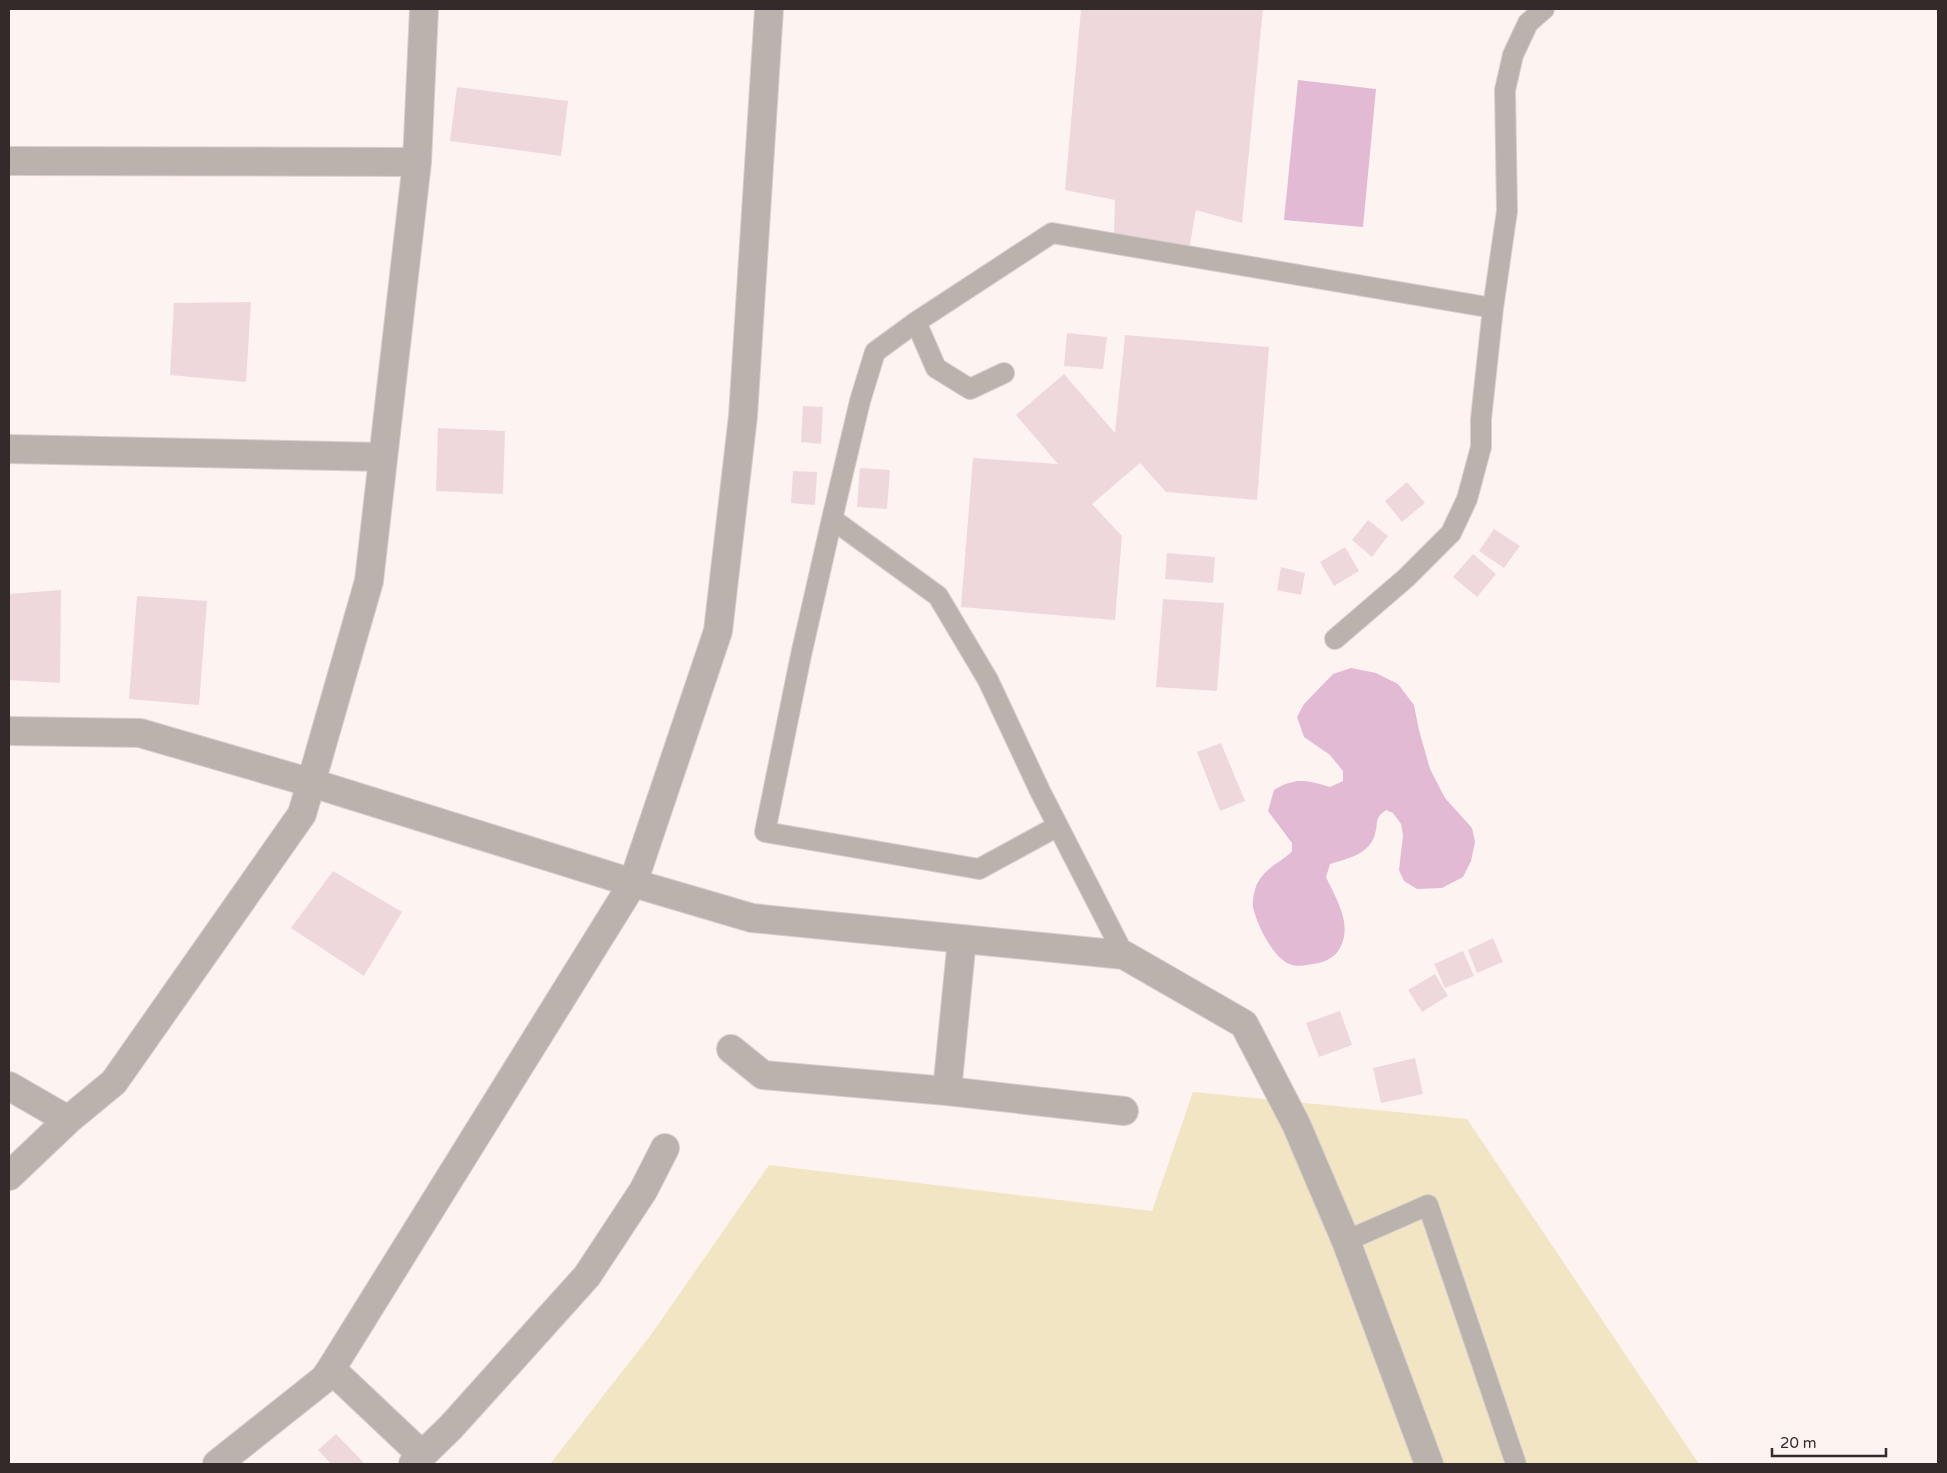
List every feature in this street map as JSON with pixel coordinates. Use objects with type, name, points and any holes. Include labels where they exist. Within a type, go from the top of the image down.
[{"type":"street","points":[[9,1176],[68,1120],[114,1082],[302,814],[369,582],[417,162],[424,9]]},
{"type":"street","points":[[217,1464],[324,1379],[633,883],[718,632],[742,416],[769,9]]},
{"type":"street","points":[[9,161],[417,162]]},
{"type":"street","points":[[9,449],[382,457]]},
{"type":"street","points":[[9,731],[140,733],[312,783],[752,918],[1124,955],[1244,1024],[1296,1124],[1346,1241],[1429,1464]]},
{"type":"street","points":[[947,1091],[962,939]]},
{"type":"street","points":[[730,1050],[763,1075],[947,1091],[1124,1110]]},
{"type":"street","points":[[9,1086],[68,1120]]},
{"type":"street","points":[[331,1368],[417,1460],[451,1427],[587,1276],[643,1190],[665,1148]]},
{"type":"lane","points":[[1335,639],[1406,578],[1451,533],[1467,499],[1481,447],[1493,308],[1508,211],[1505,90],[1513,55],[1528,23],[1544,9]]},
{"type":"lane","points":[[1058,826],[979,868],[765,832],[801,654],[860,401],[875,352],[916,322],[1052,233],[1493,308]]},
{"type":"lane","points":[[916,322],[936,368],[970,389],[1004,374]]},
{"type":"lane","points":[[832,519],[938,596],[988,680],[1058,826],[1124,955]]},
{"type":"lane","points":[[1346,1241],[1428,1205],[1516,1464]]},
{"type":"shaded area","points":[[1298,80],[1376,89],[1363,227],[1284,220]]},
{"type":"shaded area","points":[[1351,668],[1376,673],[1398,684],[1414,705],[1430,769],[1445,798],[1472,828],[1475,842],[1471,861],[1463,877],[1442,888],[1417,889],[1404,881],[1399,870],[1403,835],[1401,824],[1393,813],[1386,810],[1379,816],[1372,841],[1363,851],[1357,855],[1330,864],[1326,877],[1342,912],[1344,921],[1344,939],[1340,948],[1331,958],[1322,962],[1296,966],[1283,960],[1271,947],[1262,931],[1253,907],[1257,884],[1270,868],[1292,851],[1292,843],[1268,811],[1274,790],[1288,783],[1308,781],[1330,787],[1343,781],[1343,771],[1330,755],[1304,737],[1297,717],[1304,704],[1333,674]]},
{"type":"shaded area","points":[[1193,1092],[1467,1119],[1699,1464],[550,1464],[653,1332],[769,1165],[1152,1211]]},
{"type":"building","points":[[1081,9],[1263,9],[1242,223],[1196,210],[1188,255],[1114,235],[1115,200],[1065,190]]},
{"type":"building","points":[[457,87],[568,101],[561,156],[450,141]]},
{"type":"building","points":[[251,302],[246,382],[170,375],[174,303]]},
{"type":"building","points":[[1067,333],[1107,337],[1103,369],[1064,366]]},
{"type":"building","points":[[1125,335],[1269,347],[1257,500],[1166,492],[1140,463],[1092,504],[1122,536],[1115,620],[961,607],[973,458],[1058,464],[1016,415],[1064,374],[1115,433]]},
{"type":"building","points":[[803,406],[823,407],[821,444],[801,442]]},
{"type":"building","points":[[438,428],[505,431],[503,494],[436,491]]},
{"type":"building","points":[[860,468],[890,470],[887,509],[857,507]]},
{"type":"building","points":[[793,471],[817,472],[815,505],[791,503]]},
{"type":"building","points":[[1407,482],[1425,503],[1402,522],[1385,501]]},
{"type":"building","points":[[1368,520],[1388,536],[1372,557],[1352,540]]},
{"type":"building","points":[[1494,529],[1520,546],[1504,568],[1479,551]]},
{"type":"building","points":[[1345,547],[1359,571],[1334,586],[1320,562]]},
{"type":"building","points":[[1167,553],[1215,557],[1213,583],[1165,579]]},
{"type":"building","points":[[1473,554],[1496,574],[1477,597],[1453,577]]},
{"type":"building","points":[[1281,567],[1305,573],[1301,595],[1277,590]]},
{"type":"building","points":[[61,590],[60,683],[9,680],[9,594]]},
{"type":"building","points":[[137,596],[207,601],[199,705],[129,699]]},
{"type":"building","points":[[1163,599],[1224,603],[1217,691],[1156,687]]},
{"type":"building","points":[[1221,743],[1245,801],[1220,811],[1197,752]]},
{"type":"building","points":[[333,871],[402,912],[364,976],[291,928]]},
{"type":"building","points":[[1493,938],[1503,962],[1477,973],[1468,950]]},
{"type":"building","points":[[1463,951],[1474,976],[1445,988],[1434,964]]},
{"type":"building","points":[[1435,974],[1448,996],[1422,1012],[1408,990]]},
{"type":"building","points":[[1340,1011],[1352,1045],[1319,1057],[1306,1023]]},
{"type":"building","points":[[1415,1058],[1423,1094],[1381,1103],[1373,1068]]},
{"type":"building","points":[[336,1434],[365,1464],[331,1464],[318,1450]]}]
